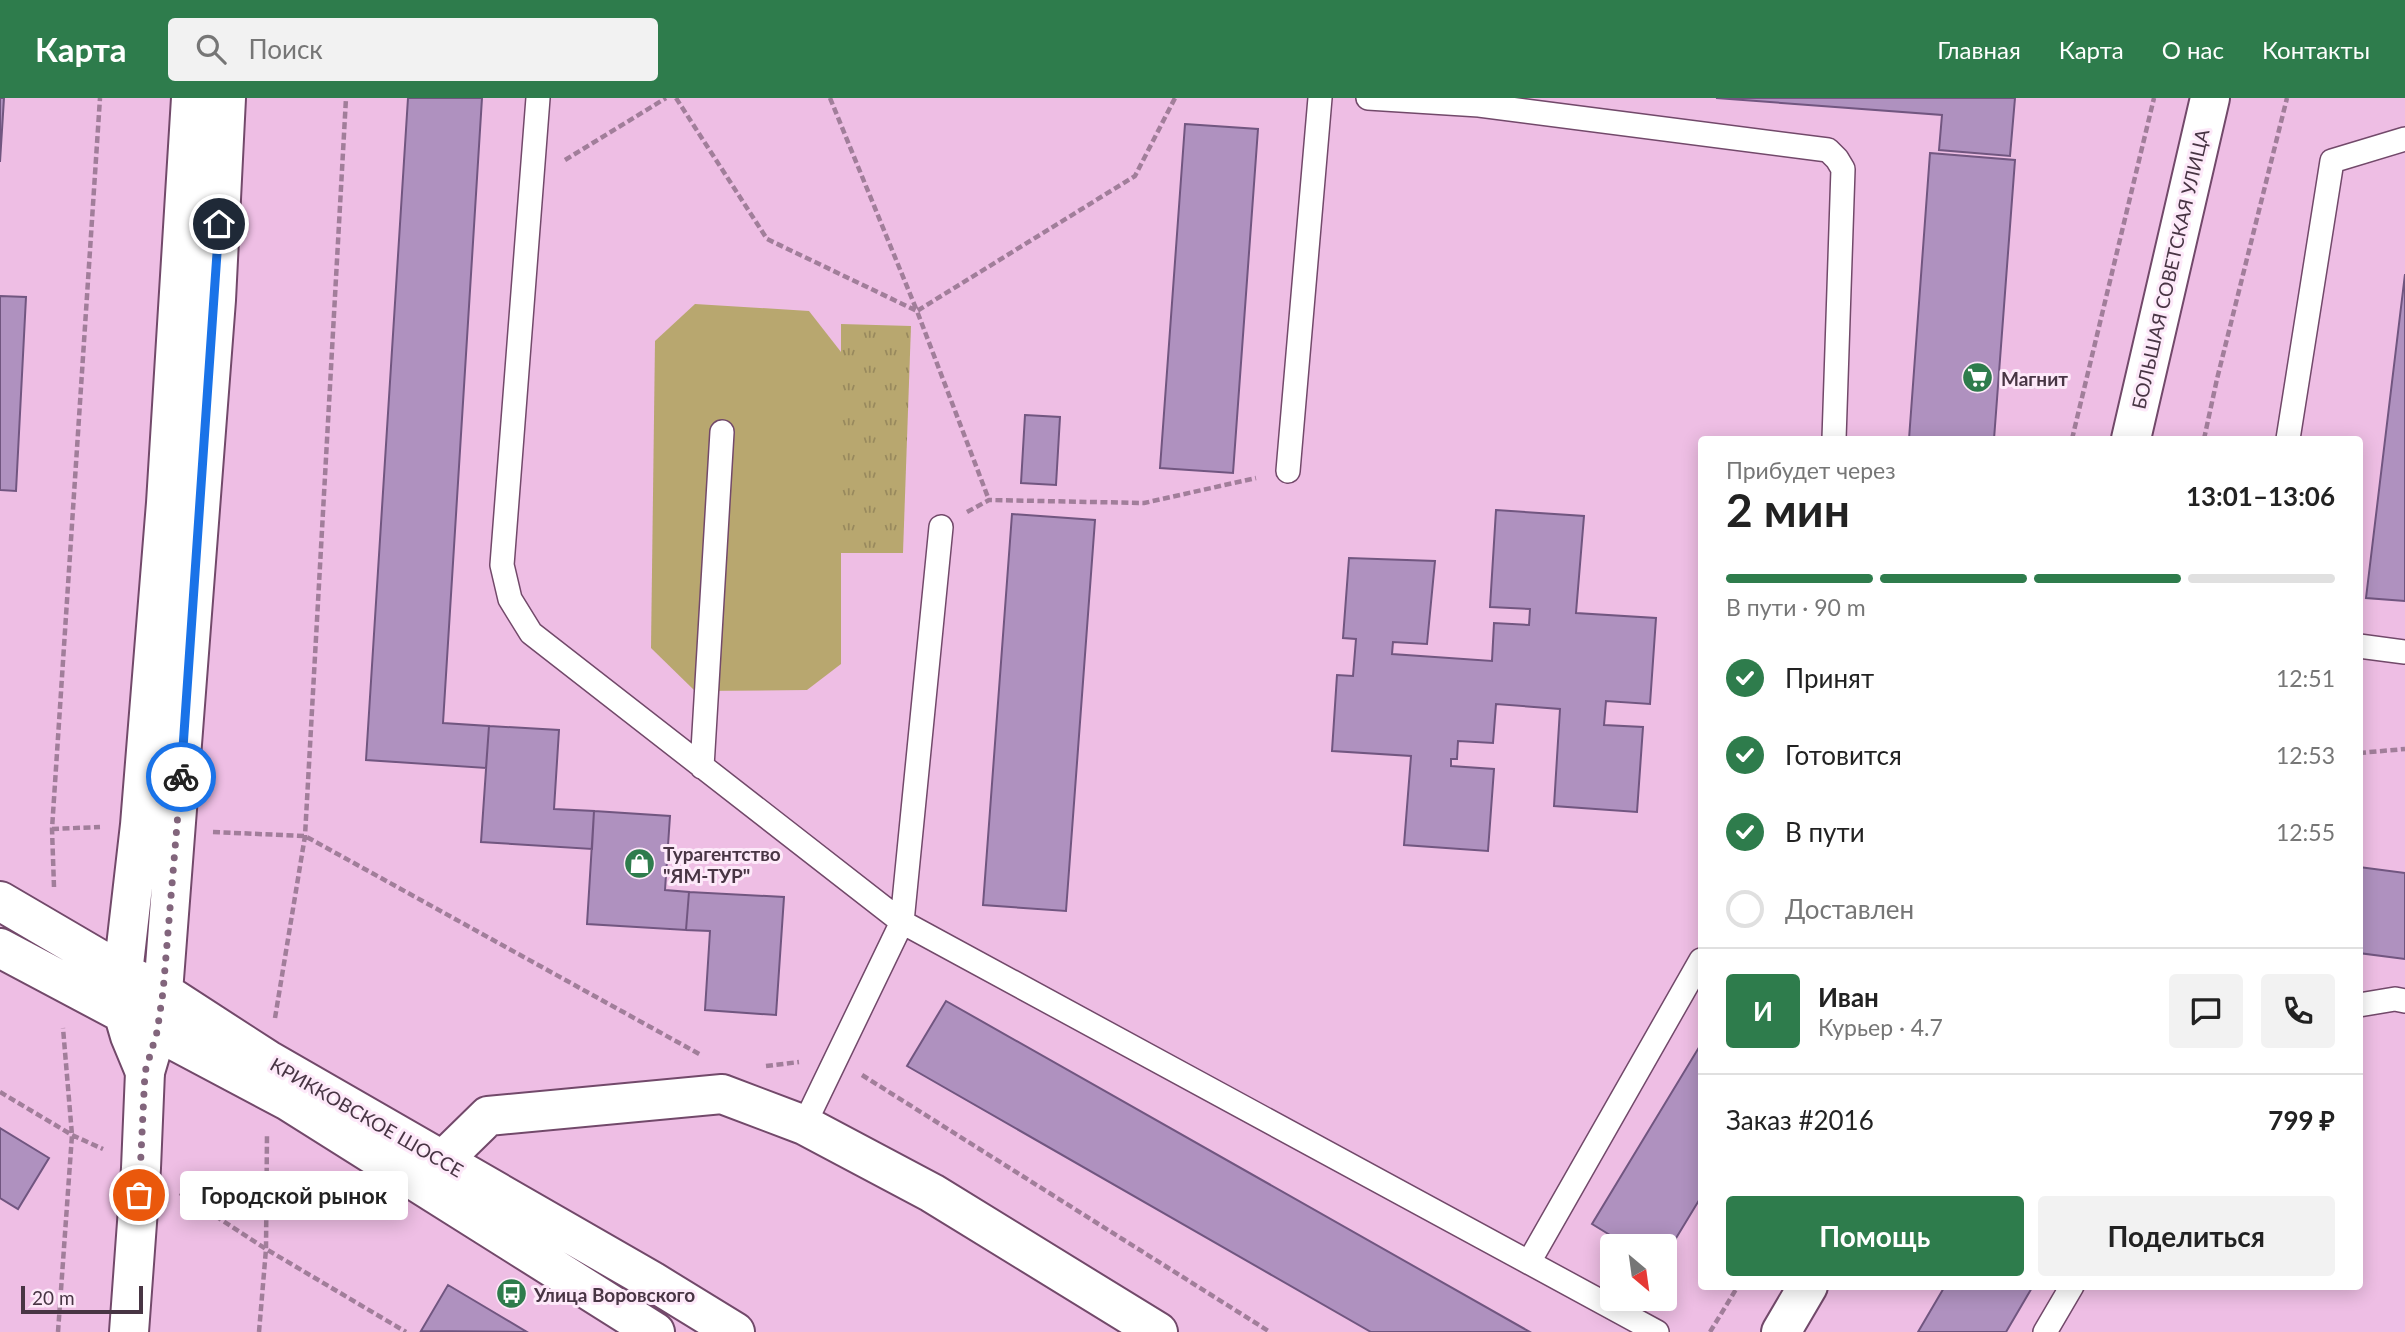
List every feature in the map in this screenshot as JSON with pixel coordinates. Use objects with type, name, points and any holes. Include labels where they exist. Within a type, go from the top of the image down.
[{"type":"street","points":[[145,1072],[123,1012],[123,973],[140,825],[166,502],[191,98]]},
{"type":"street","points":[[129,1332],[145,1072],[157,1032],[163,992],[177,831],[216,300],[226,98]]},
{"type":"street","name":"БОЛЬШАЯ СОВЕТСКАЯ УЛИЦА","points":[[2132,436],[2210,98]]},
{"type":"street","name":"КРИККОВСКОЕ ШОССЕ","points":[[0,901],[123,973],[163,992],[268,1075],[442,1161],[735,1332]]},
{"type":"street","points":[[0,948],[157,1032],[268,1075],[300,1109],[655,1332]]},
{"type":"street","points":[[442,1161],[488,1116],[724,1082],[932,1193],[1158,1332]]},
{"type":"street","points":[[1781,1332],[1806,1290]]},
{"type":"lane","points":[[538,98],[502,565],[510,599],[531,633],[902,922],[1657,1332]]},
{"type":"lane","points":[[1288,471],[1320,98]]},
{"type":"lane","points":[[1368,98],[1494,102],[1828,150],[1838,159],[1843,169],[1834,436]]},
{"type":"lane","points":[[2288,436],[2332,161],[2405,139]]},
{"type":"lane","points":[[702,767],[722,432]]},
{"type":"lane","points":[[804,1125],[902,922],[941,527]]},
{"type":"lane","points":[[2363,647],[2405,652]]},
{"type":"lane","points":[[1529,1262],[1698,965]]},
{"type":"lane","points":[[2363,1004],[2395,999],[2405,1001]]},
{"type":"lane","points":[[2045,1332],[2070,1290]]},
{"type":"path","points":[[55,932],[52,829],[100,98]]},
{"type":"path","points":[[259,1332],[266,1249],[268,1075],[306,836],[346,98]]},
{"type":"path","points":[[532,180],[666,98]]},
{"type":"path","points":[[677,98],[767,239],[917,311]]},
{"type":"path","points":[[830,98],[917,311],[989,500],[1144,503],[1288,471]]},
{"type":"path","points":[[917,311],[1135,176],[1175,98]]},
{"type":"path","points":[[2073,436],[2154,98]]},
{"type":"path","points":[[2205,436],[2287,98]]},
{"type":"path","points":[[2363,753],[2405,749]]},
{"type":"path","points":[[177,831],[306,836],[724,1082],[835,1059],[1270,1332]]},
{"type":"path","points":[[58,1332],[72,1135],[59,980]]},
{"type":"path","points":[[0,1092],[72,1135],[141,1168],[266,1249],[406,1332]]},
{"type":"path","points":[[1710,1332],[1736,1290]]},
{"type":"green space","points":[[695,304],[809,311],[841,352],[841,664],[807,690],[695,691],[651,648],[655,341]]},
{"type":"green space","points":[[841,324],[911,326],[903,553],[841,553]]},
{"type":"building","points":[[0,98],[4,98],[0,162]]},
{"type":"building","points":[[408,98],[482,98],[443,723],[489,726],[486,768],[366,760]]},
{"type":"building","points":[[1716,98],[2015,98],[2010,156],[1939,150],[1942,115]]},
{"type":"building","points":[[1185,124],[1258,129],[1233,473],[1160,468]]},
{"type":"building","points":[[1930,153],[2015,160],[1994,436],[1909,436]]},
{"type":"building","points":[[2405,274],[2405,601],[2366,598]]},
{"type":"building","points":[[0,296],[26,297],[16,491],[0,490]]},
{"type":"building","points":[[1025,415],[1060,417],[1056,485],[1021,483]]},
{"type":"building","points":[[1496,510],[1584,516],[1576,613],[1656,618],[1650,704],[1606,701],[1604,725],[1643,727],[1637,812],[1554,806],[1560,709],[1496,704],[1493,743],[1458,741],[1457,759],[1451,759],[1451,766],[1494,769],[1488,851],[1404,845],[1411,756],[1332,751],[1337,675],[1353,676],[1356,639],[1343,638],[1349,558],[1435,561],[1427,644],[1393,642],[1392,654],[1492,661],[1494,623],[1529,625],[1530,609],[1490,607]]},
{"type":"building","points":[[1012,514],[1095,520],[1066,911],[983,905]]},
{"type":"building","points":[[489,726],[559,730],[554,809],[594,811],[592,849],[481,842]]},
{"type":"building","points":[[594,811],[670,816],[665,890],[689,892],[686,930],[587,924]]},
{"type":"building","points":[[2363,868],[2405,873],[2405,959],[2363,954]]},
{"type":"building","points":[[689,892],[784,897],[776,1015],[705,1010],[710,931],[686,930]]},
{"type":"building","points":[[946,1001],[1530,1332],[1371,1332],[907,1066]]},
{"type":"building","points":[[1698,1049],[1698,1202],[1677,1237],[1677,1234],[1608,1234],[1592,1224]]},
{"type":"building","points":[[0,1128],[49,1158],[18,1209],[0,1198]]},
{"type":"building","points":[[448,1285],[527,1332],[421,1331]]},
{"type":"building","points":[[1943,1290],[2031,1290],[2006,1332],[1918,1332]]},
{"type":"way so far","points":[[139,1195],[145,1072],[157,1032],[163,992],[181,777]]},
{"type":"place","name":"Магнит","points":[[1978,378]]},
{"type":"place","name":"Турагентство \"ЯМ-ТУР\"","points":[[640,864]]},
{"type":"place","name":"Городской рынок","points":[[139,1195]]},
{"type":"place","name":"Улица Воровского","points":[[511,1294]]},
{"type":"route","points":[[181,777],[216,300],[219,224]]}]
